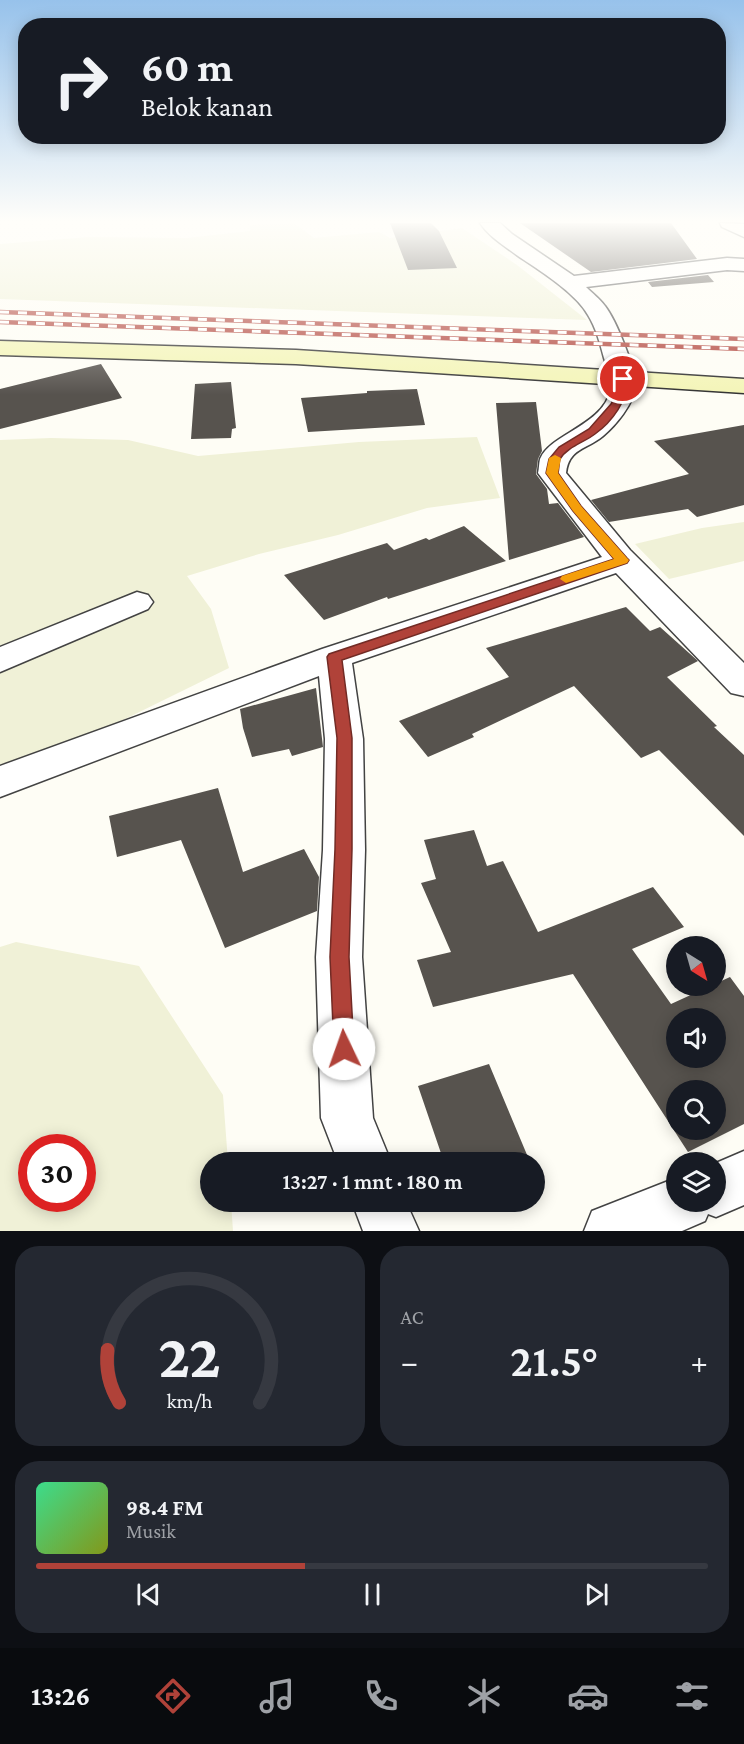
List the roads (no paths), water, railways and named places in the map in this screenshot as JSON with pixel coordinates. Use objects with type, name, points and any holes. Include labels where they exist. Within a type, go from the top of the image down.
[{"type":"street","points":[[565,280],[597,310],[608,334],[623,379],[623,390],[616,405],[593,431],[563,449],[555,459],[552,473],[577,508],[623,560],[744,684]]},
{"type":"street","points":[[569,283],[590,280]]},
{"type":"street","points":[[0,348],[296,357],[742,388]]},
{"type":"street","points":[[0,782],[334,657],[623,560]]},
{"type":"street","points":[[0,660],[137,602]]},
{"type":"street","points":[[334,657],[344,738],[344,849],[339,957],[347,1118],[360,1152]]},
{"type":"street","points":[[726,1186],[744,1178]]},
{"type":"street","points":[[612,1231],[666,1210]]},
{"type":"street","points":[[383,1212],[391,1231]]},
{"type":"railway","points":[[0,312],[744,339]]},
{"type":"railway","points":[[0,322],[744,349]]}]
